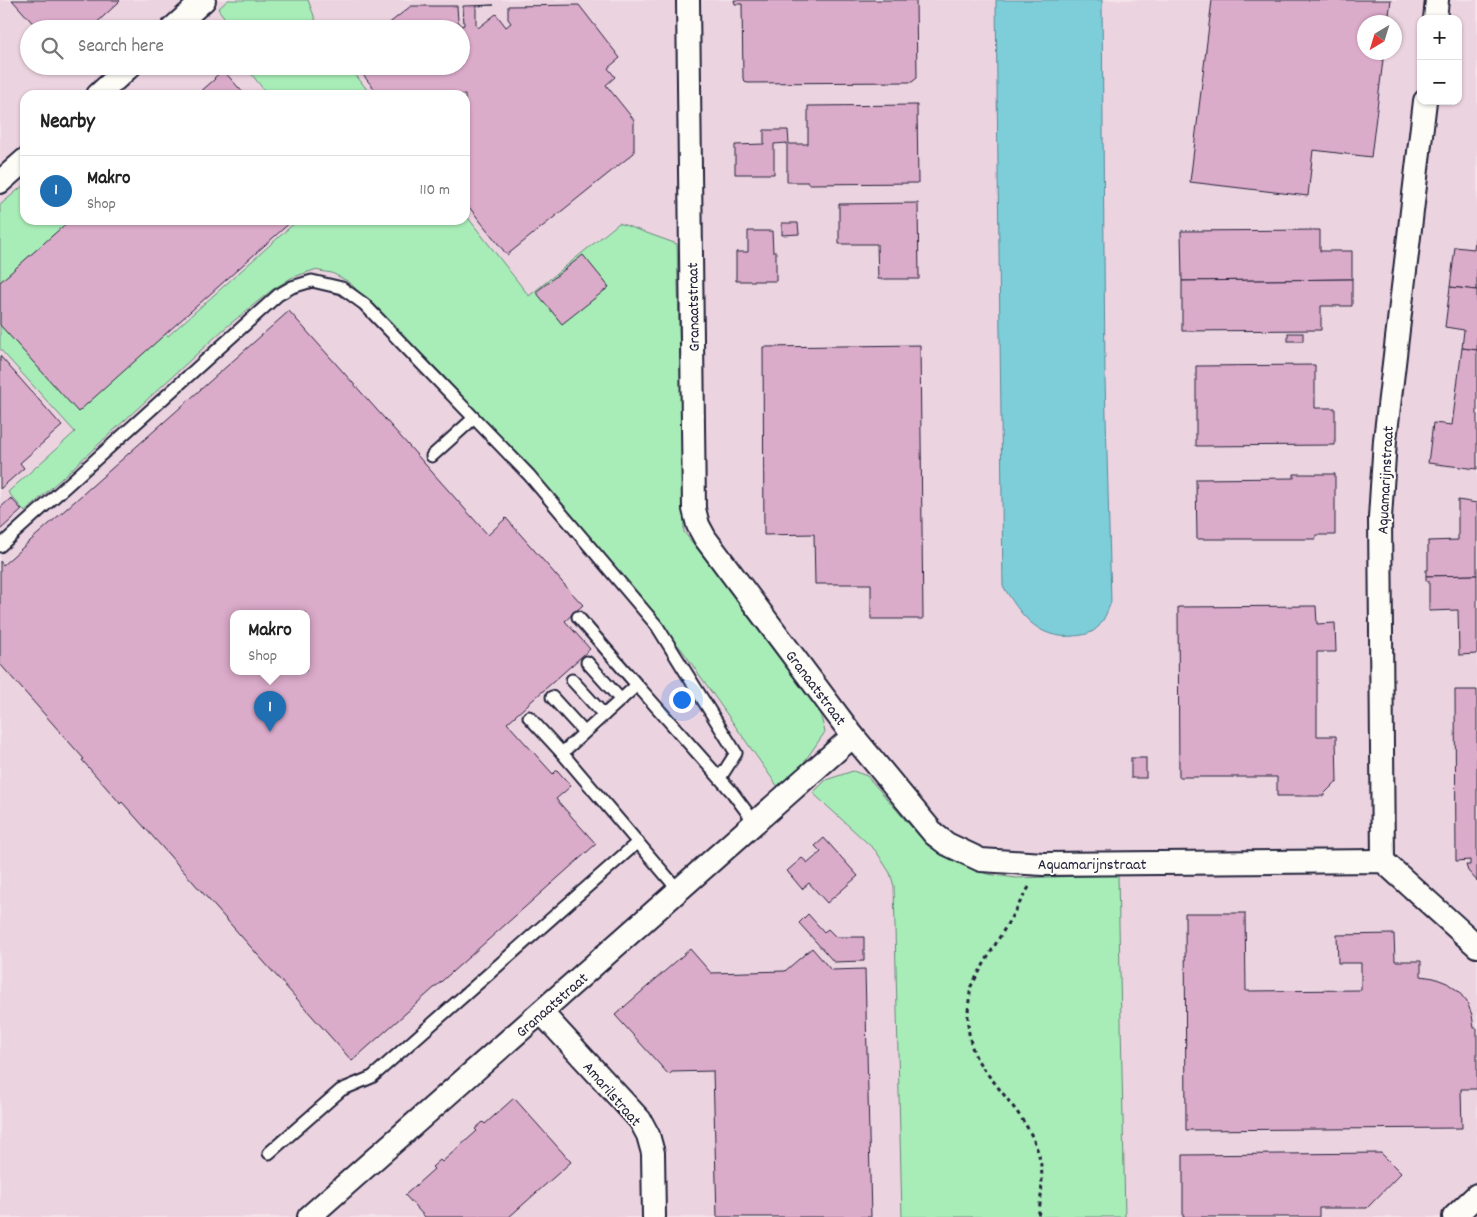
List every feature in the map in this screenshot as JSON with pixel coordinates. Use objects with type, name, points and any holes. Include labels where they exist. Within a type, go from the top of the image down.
[{"type":"street","points":[[182,20],[204,0]]},
{"type":"street","name":"Granaatstraat","points":[[309,1217],[853,736],[705,538],[698,525],[694,509],[688,0]]},
{"type":"street","points":[[1435,15],[1437,0]]},
{"type":"street","points":[[104,90],[120,75]]},
{"type":"street","name":"Aquamarijnstraat","points":[[853,736],[934,834],[947,844],[981,860],[1043,864],[1383,861],[1380,518],[1385,440],[1425,105]]},
{"type":"street","points":[[0,182],[20,164]]},
{"type":"street","points":[[1383,861],[1477,946]]},
{"type":"street","name":"Amarilstraat","points":[[541,1012],[640,1120],[648,1135],[653,1153],[654,1217]]},
{"type":"street","points":[[1454,1217],[1477,1195]]},
{"type":"lane","points":[[0,546],[278,295],[292,287],[312,281],[342,288],[364,304],[529,475],[657,626],[736,753],[720,778]]},
{"type":"lane","points":[[432,456],[474,418]]},
{"type":"lane","points":[[578,618],[720,778],[755,823]]},
{"type":"lane","points":[[587,662],[621,700]]},
{"type":"lane","points":[[572,680],[604,715]]},
{"type":"lane","points":[[562,753],[637,685]]},
{"type":"lane","points":[[552,697],[584,732]]},
{"type":"lane","points":[[529,717],[679,891]]},
{"type":"lane","points":[[269,1153],[341,1090],[372,1077],[638,842]]},
{"type":"path","points":[[1038,1217],[1042,1177],[1041,1161],[1035,1142],[1023,1119],[978,1062],[971,1045],[968,1029],[968,1004],[971,986],[1043,864]]},
{"type":"shaded area","points":[[0,0],[1477,0],[1477,1217],[0,1217]]},
{"type":"green space","points":[[228,0],[308,0],[316,20],[226,20],[218,9]]},
{"type":"green space","points":[[252,75],[356,75],[367,90],[264,90]]},
{"type":"green space","points":[[20,188],[20,225],[70,225],[168,336],[292,225],[470,225],[470,220],[529,296],[619,223],[677,244],[684,532],[816,699],[825,732],[802,765],[778,787],[682,650],[549,491],[440,372],[349,282],[332,273],[314,270],[291,278],[272,290],[225,328],[25,512],[8,492],[75,432],[0,349],[0,205]]},
{"type":"green space","points":[[853,771],[867,776],[928,846],[959,863],[987,874],[1016,878],[1118,875],[1125,1217],[902,1217],[894,886],[890,873],[876,851],[813,793],[826,780]]},
{"type":"water","points":[[996,0],[1102,0],[1105,379],[1111,602],[1099,626],[1091,632],[1078,636],[1050,634],[1031,623],[1016,606],[1003,586]]},
{"type":"building","points":[[12,0],[120,1],[100,20],[30,20]]},
{"type":"building","points":[[734,0],[916,0],[917,78],[912,82],[747,83],[743,79],[742,4],[735,4]]},
{"type":"building","points":[[1212,0],[1391,0],[1389,15],[1357,15],[1357,60],[1383,60],[1371,157],[1313,150],[1308,196],[1190,182]]},
{"type":"building","points":[[494,5],[476,6],[476,25],[478,28],[496,14],[506,27],[511,23],[508,19],[508,6],[579,5],[620,58],[608,68],[615,77],[606,85],[634,120],[634,153],[507,255],[470,208],[470,90],[375,90],[363,75],[470,75],[470,20],[464,20],[463,6]]},
{"type":"building","points":[[411,6],[457,6],[458,20],[393,20]]},
{"type":"building","points":[[217,75],[227,75],[241,90],[202,90]]},
{"type":"building","points":[[917,105],[918,183],[808,184],[808,182],[787,182],[787,143],[774,144],[774,174],[735,174],[735,145],[764,144],[764,130],[788,130],[789,144],[808,144],[808,106]]},
{"type":"building","points":[[918,203],[919,279],[878,279],[877,244],[839,244],[839,204]]},
{"type":"building","points":[[782,223],[798,223],[799,234],[782,235]]},
{"type":"building","points":[[1477,223],[1477,290],[1450,287],[1455,247],[1474,249]]},
{"type":"building","points":[[64,225],[287,225],[78,412],[0,325],[0,282]]},
{"type":"building","points":[[1320,230],[1320,251],[1352,251],[1352,279],[1182,281],[1181,231]]},
{"type":"building","points":[[748,231],[772,231],[773,252],[776,252],[776,281],[736,281],[736,252],[748,252]]},
{"type":"building","points":[[583,255],[609,287],[562,324],[536,292]]},
{"type":"building","points":[[1352,279],[1352,306],[1321,306],[1321,330],[1182,331],[1182,281]]},
{"type":"building","points":[[1450,287],[1477,290],[1477,350],[1462,348],[1464,330],[1445,327]]},
{"type":"building","points":[[289,311],[488,535],[506,518],[583,605],[565,621],[590,649],[507,723],[553,774],[557,770],[571,786],[556,799],[596,844],[352,1061],[122,802],[120,804],[82,760],[84,759],[0,664],[0,561],[3,565]]},
{"type":"building","points":[[1288,333],[1303,333],[1303,341],[1288,341]]},
{"type":"building","points":[[920,345],[923,619],[871,619],[871,584],[815,584],[814,534],[764,535],[763,347]]},
{"type":"building","points":[[1462,348],[1477,350],[1477,469],[1428,463],[1433,423],[1452,425]]},
{"type":"building","points":[[0,356],[62,426],[20,463],[24,468],[0,489]]},
{"type":"building","points":[[1315,365],[1315,408],[1335,408],[1335,445],[1196,446],[1196,366]]},
{"type":"building","points":[[1294,474],[1335,474],[1335,535],[1316,535],[1316,539],[1197,539],[1196,479],[1294,478]]},
{"type":"building","points":[[11,498],[22,510],[0,530],[0,508]]},
{"type":"building","points":[[1458,500],[1477,503],[1477,575],[1426,576],[1426,570],[1428,570],[1428,541],[1458,540]]},
{"type":"building","points":[[1477,575],[1477,654],[1459,655],[1458,610],[1429,611],[1429,581],[1426,581],[1426,576]]},
{"type":"building","points":[[1316,606],[1317,624],[1335,623],[1336,652],[1317,652],[1317,736],[1336,736],[1337,783],[1324,796],[1277,796],[1277,777],[1179,777],[1178,607]]},
{"type":"building","points":[[1455,690],[1477,690],[1477,881],[1468,871],[1466,865],[1470,865],[1470,860],[1456,861]]},
{"type":"building","points":[[1131,758],[1146,758],[1146,778],[1131,778]]},
{"type":"building","points":[[824,838],[858,876],[827,903],[809,883],[802,889],[787,871],[802,858],[808,863],[821,852],[815,846]]},
{"type":"building","points":[[1185,913],[1245,913],[1246,991],[1361,990],[1361,963],[1338,963],[1337,935],[1394,934],[1395,961],[1421,961],[1421,976],[1447,983],[1458,991],[1467,1002],[1474,1028],[1477,1028],[1477,1089],[1461,1089],[1462,1128],[1186,1130]]},
{"type":"building","points":[[808,914],[824,932],[828,929],[836,937],[864,937],[864,961],[834,962],[799,923]]},
{"type":"building","points":[[812,948],[831,970],[865,969],[871,1217],[717,1217],[713,1071],[672,1072],[669,1075],[615,1015],[690,949],[711,973],[785,971]]},
{"type":"building","points":[[514,1098],[571,1162],[509,1217],[425,1217],[405,1195],[434,1169],[432,1167],[440,1160],[442,1162],[477,1131],[475,1129],[483,1122],[485,1124]]},
{"type":"building","points":[[1381,1153],[1401,1173],[1367,1208],[1319,1208],[1319,1217],[1183,1217],[1183,1155]]},
{"type":"place","name":"Makro","points":[[270,732]]}]
